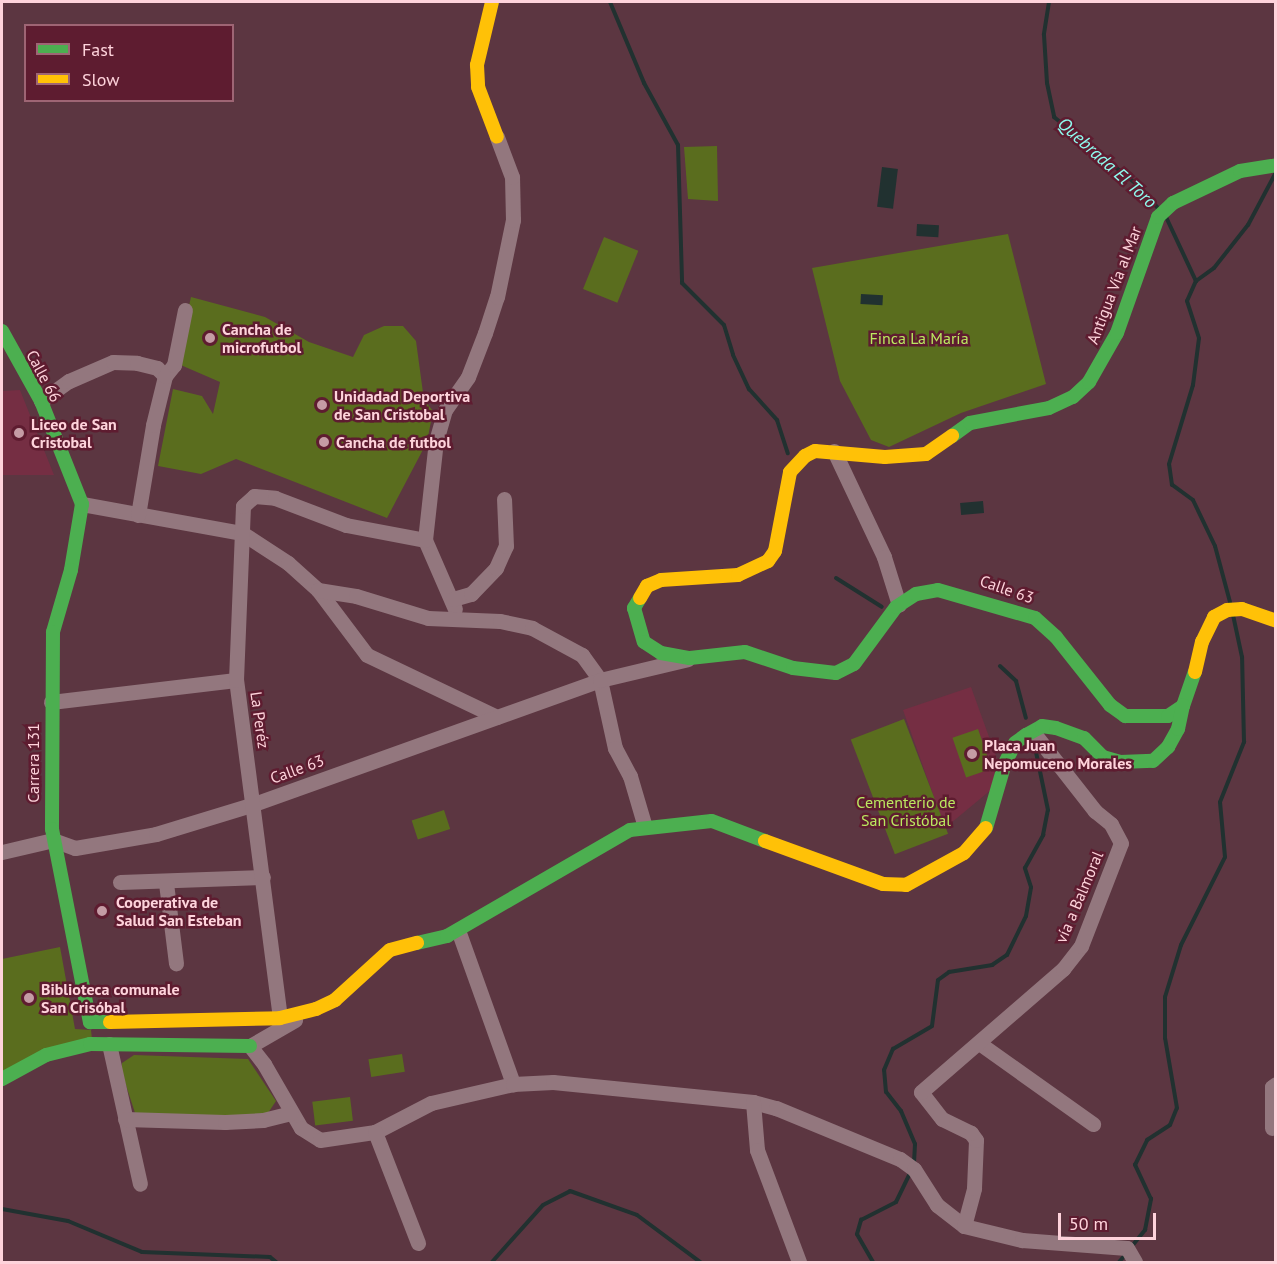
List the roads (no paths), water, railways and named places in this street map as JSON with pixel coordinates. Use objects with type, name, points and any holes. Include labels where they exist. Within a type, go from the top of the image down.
[{"type":"street","points":[[457,620],[453,599],[425,540],[436,441],[445,410],[468,377],[485,333],[497,297],[513,220],[512,177],[478,87],[477,65],[492,2]]},
{"type":"street","name":"Antigua Vía al Mar","points":[[834,451],[885,457],[926,454],[970,423],[1049,408],[1073,397],[1089,382],[1117,333],[1165,211],[1240,171],[1275,165]]},
{"type":"street","points":[[138,515],[165,376],[174,365],[185,310]]},
{"type":"street","name":"Calle 66","points":[[2,331],[41,401],[82,504]]},
{"type":"street","points":[[41,401],[69,381],[113,362],[137,363],[157,368],[165,376]]},
{"type":"street","points":[[834,451],[884,557],[899,605]]},
{"type":"street","name":"Calle 63","points":[[690,658],[652,650],[634,619],[634,608],[643,591],[661,580],[738,575],[768,561],[776,551],[790,472],[804,456],[834,451]]},
{"type":"street","name":"La Peréz","points":[[280,1018],[254,804],[236,680],[243,506],[254,496],[275,498],[346,525],[425,540]]},
{"type":"street","points":[[453,599],[471,594],[496,568],[506,546],[504,500]]},
{"type":"street","points":[[82,504],[242,532],[288,563],[318,590],[367,655],[497,717]]},
{"type":"street","name":"Carrera 131","points":[[82,504],[71,570],[53,632],[51,702],[53,840],[90,1022],[189,1023]]},
{"type":"street","points":[[318,590],[356,596],[428,618],[532,627],[582,655],[600,680],[615,748],[630,776],[645,827]]},
{"type":"street","name":"Calle 63","points":[[2,852],[53,840],[68,848],[156,834],[254,804],[600,680],[690,658],[721,652],[745,652],[794,668],[836,673],[855,664],[899,605],[916,594],[938,590],[1001,605],[1035,618],[1056,637],[1095,690],[1125,716],[1168,716],[1183,706]]},
{"type":"street","points":[[2,1079],[70,1047],[109,1044],[189,1047],[250,1046],[335,1000],[390,950],[458,930],[588,852],[630,830],[712,821],[883,884],[906,885],[964,853],[985,832],[1005,763],[1015,743],[1042,726],[1084,738],[1103,757],[1120,762],[1153,761],[1168,747],[1178,729],[1183,706],[1191,692],[1202,642],[1214,617],[1227,610],[1242,609],[1275,621]]},
{"type":"street","points":[[51,702],[236,680]]},
{"type":"street","name":"vía a Balmoral","points":[[964,1226],[974,1188],[976,1140],[971,1133],[942,1119],[921,1095],[933,1081],[1044,989],[1081,946],[1121,843],[1111,824],[1095,811],[1033,732]]},
{"type":"street","points":[[120,882],[166,883],[263,877]]},
{"type":"street","points":[[166,883],[176,963]]},
{"type":"street","points":[[458,930],[513,1084]]},
{"type":"street","points":[[189,1047],[189,1023],[280,1018],[316,1009]]},
{"type":"street","points":[[979,1043],[1094,1124]]},
{"type":"street","points":[[109,1044],[140,1184]]},
{"type":"street","points":[[250,1046],[264,1064],[301,1128],[320,1140],[375,1132],[431,1103],[513,1084],[553,1082],[753,1102],[879,1148],[909,1166],[937,1206],[964,1226],[1022,1240],[1127,1248],[1135,1263]]},
{"type":"street","points":[[1272,1128],[1275,1084]]},
{"type":"street","points":[[753,1102],[757,1150],[799,1263]]},
{"type":"street","points":[[125,1119],[225,1122],[263,1120],[291,1113]]},
{"type":"street","points":[[375,1132],[418,1243]]},
{"type":"waterway","points":[[610,2],[644,83],[678,145],[682,283],[724,325],[733,355],[749,389],[777,420],[788,453]]},
{"type":"waterway","name":"Quebrada El Toro","points":[[1049,2],[1044,35],[1047,83],[1054,117],[1141,188],[1157,207]]},
{"type":"waterway","points":[[1230,602],[1215,546],[1193,500],[1172,485],[1169,464],[1193,385],[1199,338],[1187,301],[1196,281],[1214,268],[1248,225],[1275,174]]},
{"type":"waterway","name":"Quebrada El Toro","points":[[1166,217],[1196,281]]},
{"type":"waterway","points":[[836,578],[882,607]]},
{"type":"waterway","points":[[1132,1246],[1145,1230],[1151,1199],[1135,1165],[1147,1140],[1170,1125],[1177,1108],[1165,1038],[1165,997],[1181,945],[1225,857],[1220,802],[1244,742],[1242,657],[1233,615]]},
{"type":"waterway","points":[[1000,666],[1016,681],[1026,718]]},
{"type":"waterway","points":[[914,1163],[915,1144],[901,1111],[886,1092],[884,1070],[893,1049],[932,1026],[938,980],[949,972],[992,965],[1007,955],[1026,916],[1031,887],[1025,868],[1043,835],[1048,810],[1035,747]]},
{"type":"waterway","points":[[873,1262],[857,1234],[861,1220],[896,1202],[910,1173]]},
{"type":"waterway","points":[[492,1262],[543,1205],[570,1191],[637,1215],[700,1262]]},
{"type":"waterway","points":[[2,1209],[68,1221],[142,1252],[270,1257],[276,1262]]},
{"type":"waterway","points":[[1119,1262],[1125,1255]]},
{"type":"place","name":"Cancha de microfutbol","points":[[210,338]]},
{"type":"place","name":"Unidadad Deportiva de San Cristobal","points":[[322,405]]},
{"type":"place","name":"Liceo de San Cristobal","points":[[19,433]]},
{"type":"place","name":"Cancha de futbol","points":[[324,442]]},
{"type":"place","name":"Placa Juan Nepomuceno Morales","points":[[972,754]]},
{"type":"place","name":"Cooperativa de Salud San Esteban","points":[[102,911]]},
{"type":"place","name":"Biblioteca comunale San Crisóbal","points":[[29,998]]},
{"type":"park label","name":"Finca La María","points":[[919,338]]},
{"type":"park label","name":"Cementerio de San Cristóbal","points":[[906,811]]}]
